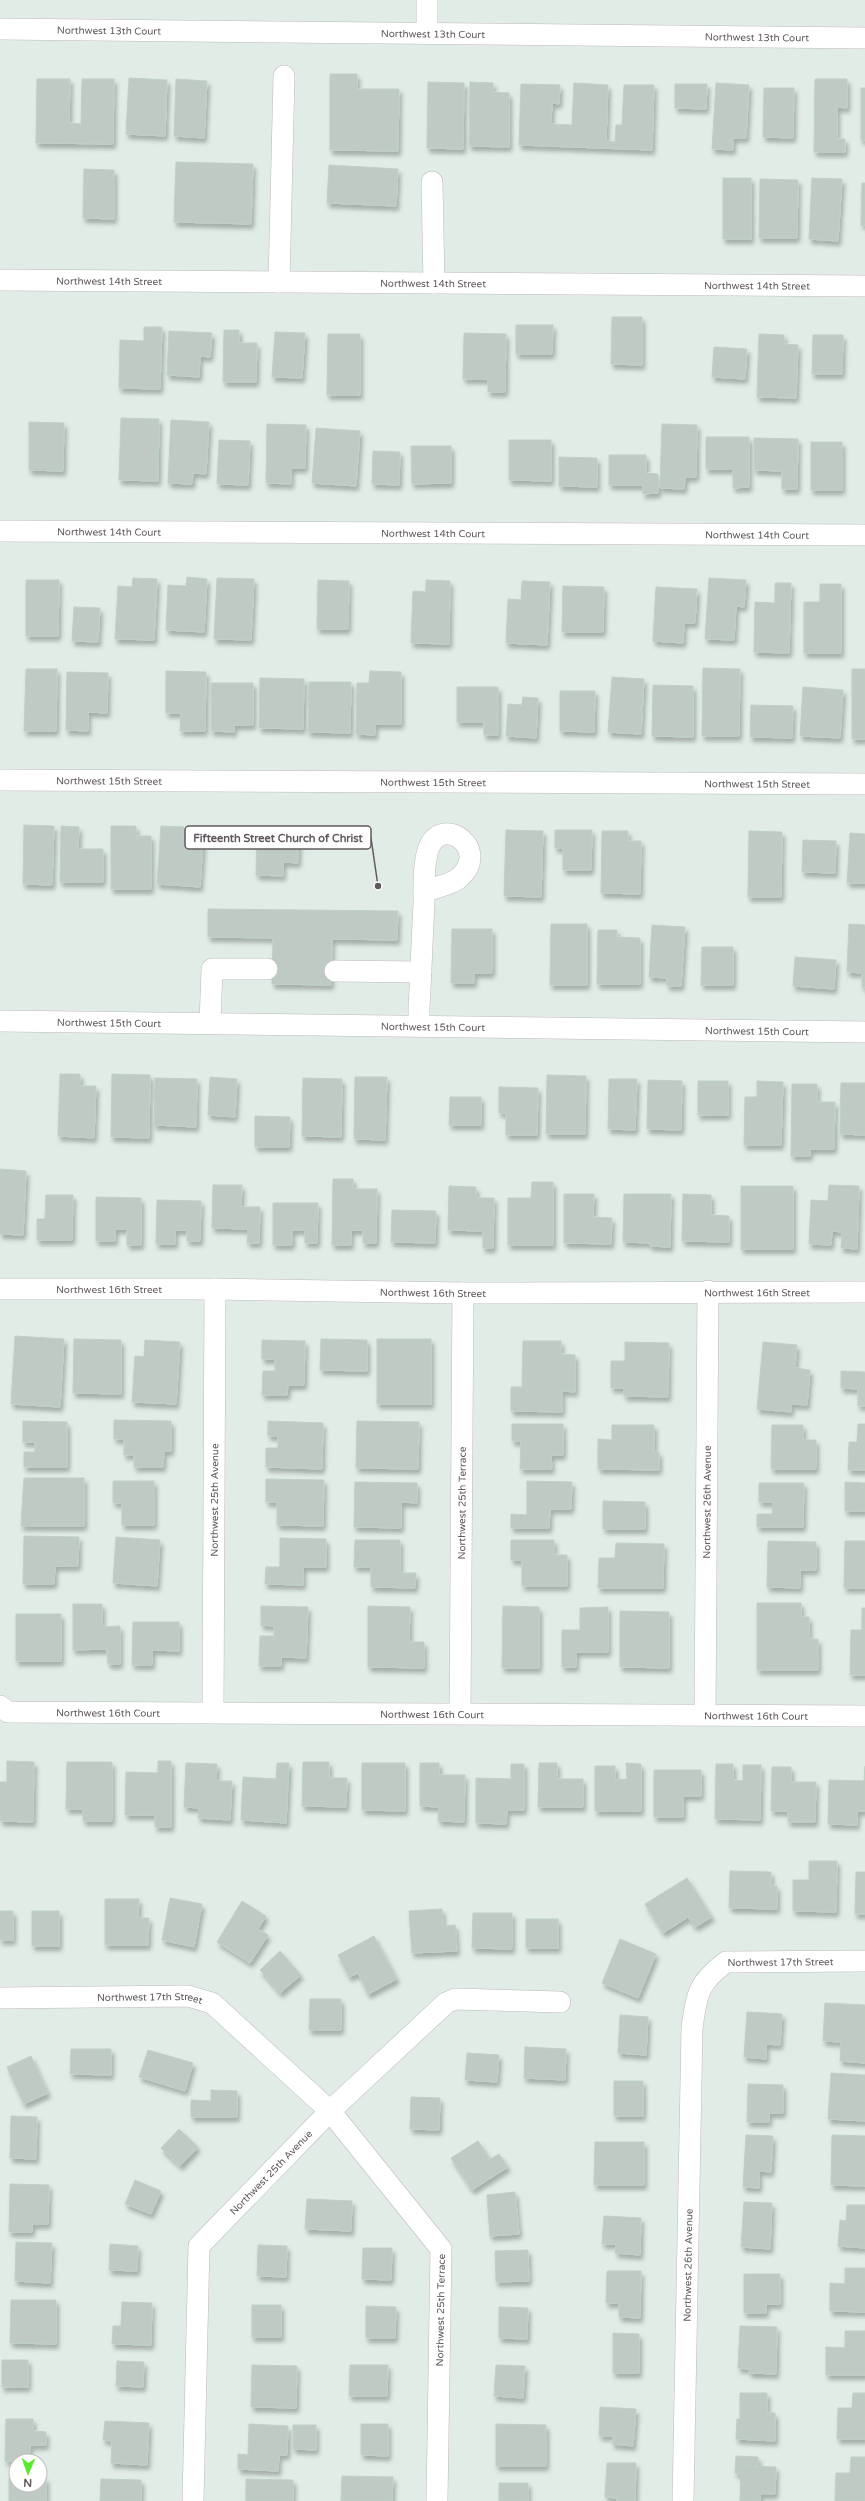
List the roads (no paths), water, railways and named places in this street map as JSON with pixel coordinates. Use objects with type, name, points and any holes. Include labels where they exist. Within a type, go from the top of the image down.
[{"type":"street","points":[[427,0],[427,34]]},
{"type":"street","name":"Northwest 13th Court","points":[[0,29],[865,38]]},
{"type":"street","points":[[279,282],[284,76]]},
{"type":"street","points":[[432,182],[434,283]]},
{"type":"street","name":"Northwest 14th Street","points":[[0,280],[865,286]]},
{"type":"street","name":"Northwest 14th Court","points":[[0,531],[865,535]]},
{"type":"street","name":"Northwest 15th Street","points":[[0,780],[865,784]]},
{"type":"street","points":[[418,1026],[424,892]]},
{"type":"street","points":[[210,1023],[212,969],[267,969]]},
{"type":"street","points":[[335,971],[421,972]]},
{"type":"street","name":"Northwest 15th Court","points":[[0,1021],[865,1032]]},
{"type":"street","name":"Northwest 16th Street","points":[[0,1289],[215,1289],[463,1293],[708,1291],[865,1292]]},
{"type":"street","name":"Northwest 25th Avenue","points":[[213,1712],[215,1289]]},
{"type":"street","name":"Northwest 26th Avenue","points":[[705,1714],[708,1291]]},
{"type":"street","name":"Northwest 25th Terrace","points":[[460,1713],[463,1293]]},
{"type":"street","name":"Northwest 16th Court","points":[[0,1706],[8,1712],[705,1714],[865,1716]]},
{"type":"street","name":"Northwest 17th Street","points":[[692,2028],[696,2002],[702,1984],[726,1962],[865,1961]]},
{"type":"street","name":"Northwest 17th Street","points":[[0,1998],[188,1996],[212,2003],[330,2111]]},
{"type":"street","name":"Northwest 25th Avenue","points":[[193,2501],[199,2246],[330,2111],[446,2003],[455,1999],[560,2002]]},
{"type":"street","name":"Northwest 26th Avenue","points":[[683,2501],[692,2028]]},
{"type":"street","name":"Northwest 25th Terrace","points":[[330,2111],[441,2249],[437,2501]]},
{"type":"place","name":"Fifteenth Street Church of Christ","points":[[378,886]]}]
